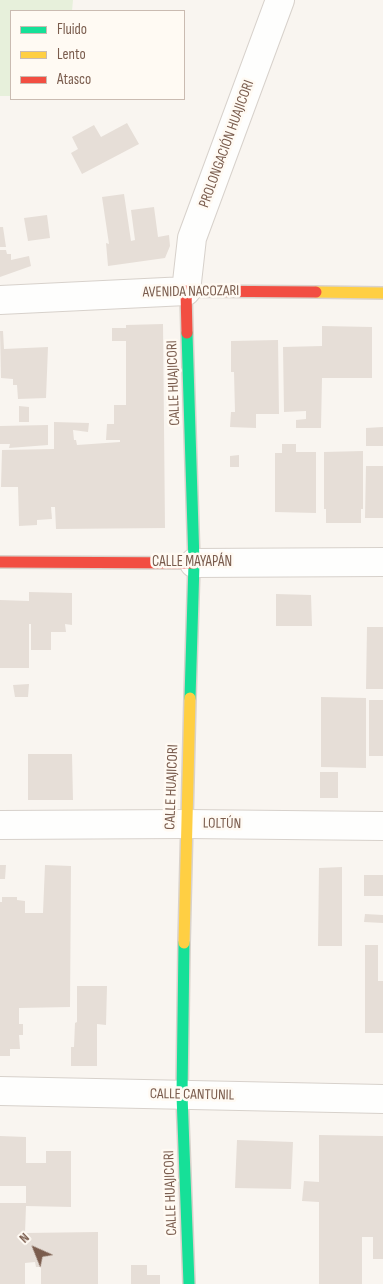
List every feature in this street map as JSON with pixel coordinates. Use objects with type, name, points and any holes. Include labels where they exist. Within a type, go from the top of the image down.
[{"type":"street","name":"PROLONGACIÓN HUAJICORI","points":[[186,291],[192,238],[280,0]]},
{"type":"street","name":"AVENIDA NACOZARI","points":[[0,300],[186,291],[383,293]]},
{"type":"street","name":"CALLE HUAJICORI","points":[[186,291],[194,563],[186,824],[182,1095],[189,1284]]},
{"type":"street","name":"CALLE MAYAPÁN","points":[[0,562],[383,562]]},
{"type":"street","name":"LOLTÚN","points":[[0,825],[383,826]]},
{"type":"street","name":"CALLE CANTUNIL","points":[[0,1092],[383,1099]]},
{"type":"green space","points":[[0,0],[73,0],[72,10],[10,10],[10,96],[0,96]]},
{"type":"building","points":[[127,123],[139,144],[82,174],[71,153],[78,149],[72,137],[94,125],[101,137]]},
{"type":"building","points":[[124,194],[131,241],[135,240],[131,210],[154,207],[158,237],[169,235],[170,246],[165,258],[108,266],[106,243],[109,244],[102,197]]},
{"type":"building","points":[[47,215],[50,238],[28,241],[24,218]]},
{"type":"building","points":[[0,227],[3,227],[6,247],[0,247]]},
{"type":"building","points":[[0,250],[6,250],[7,254],[11,254],[11,260],[29,256],[31,266],[0,277]]},
{"type":"building","points":[[163,324],[165,528],[56,529],[55,507],[51,507],[52,519],[37,520],[37,525],[19,526],[18,487],[1,487],[2,450],[54,449],[54,422],[89,423],[88,432],[73,430],[74,440],[76,440],[77,445],[120,442],[120,440],[106,440],[107,424],[114,424],[114,405],[126,405],[126,341],[112,341],[112,328],[126,328],[126,325]]},
{"type":"building","points":[[322,326],[372,327],[372,378],[322,378],[321,428],[296,428],[296,420],[306,419],[306,411],[284,412],[283,347],[322,346]]},
{"type":"building","points":[[0,331],[3,331],[4,349],[48,347],[46,398],[18,399],[17,385],[13,385],[13,379],[1,378]]},
{"type":"building","points":[[278,340],[279,414],[256,414],[256,428],[230,427],[231,412],[235,412],[234,372],[231,372],[231,341]]},
{"type":"building","points":[[19,406],[29,407],[29,422],[19,422]]},
{"type":"building","points":[[48,425],[48,445],[9,448],[10,444],[0,444],[0,426]]},
{"type":"building","points":[[383,427],[383,446],[366,446],[366,428]]},
{"type":"building","points":[[282,444],[296,444],[296,452],[316,452],[316,513],[275,512],[275,453],[282,453]]},
{"type":"building","points":[[363,451],[363,509],[361,509],[361,523],[326,523],[326,509],[324,509],[324,452]]},
{"type":"building","points":[[239,455],[239,467],[230,467],[230,456]]},
{"type":"building","points":[[366,466],[383,466],[383,518],[365,518]]},
{"type":"building","points":[[29,592],[72,593],[72,625],[65,624],[66,632],[51,632],[51,650],[31,650],[31,624],[29,624],[29,668],[0,668],[0,600],[29,601]]},
{"type":"building","points":[[276,594],[311,595],[312,626],[276,626]]},
{"type":"building","points":[[367,627],[383,627],[383,689],[366,689]]},
{"type":"building","points":[[29,684],[28,697],[15,697],[13,685]]},
{"type":"building","points":[[321,697],[366,698],[366,768],[321,767]]},
{"type":"building","points":[[369,700],[383,700],[383,756],[369,756]]},
{"type":"building","points":[[28,754],[72,754],[73,800],[28,800]]},
{"type":"building","points":[[320,772],[338,772],[338,798],[320,798]]},
{"type":"building","points":[[0,865],[6,865],[5,879],[0,879]]},
{"type":"building","points":[[45,865],[71,866],[70,1007],[19,1008],[19,1024],[23,1024],[23,1035],[19,1035],[20,1049],[10,1049],[10,1056],[0,1056],[0,902],[2,902],[2,897],[17,897],[17,900],[25,901],[25,913],[43,913]]},
{"type":"building","points":[[342,867],[342,946],[318,946],[319,868]]},
{"type":"building","points":[[364,875],[383,875],[383,896],[364,896]]},
{"type":"building","points":[[365,914],[383,915],[383,923],[364,922]]},
{"type":"building","points":[[365,945],[378,945],[378,981],[383,981],[383,1033],[365,1033]]},
{"type":"building","points":[[77,986],[107,986],[106,1025],[97,1024],[97,1066],[71,1066],[71,1047],[74,1047],[75,1023],[77,1022]]},
{"type":"building","points":[[319,1135],[383,1136],[383,1259],[373,1259],[373,1237],[362,1237],[362,1284],[319,1284],[319,1202],[302,1201],[304,1181],[319,1182]]},
{"type":"building","points":[[0,1136],[26,1137],[26,1163],[46,1163],[46,1151],[71,1151],[71,1207],[26,1206],[25,1233],[98,1232],[98,1284],[41,1284],[41,1267],[36,1267],[35,1262],[25,1263],[25,1284],[0,1284],[0,1203],[26,1203],[26,1186],[0,1186]]},
{"type":"building","points":[[237,1140],[293,1142],[291,1189],[235,1188]]},
{"type":"building","points":[[131,1265],[147,1265],[147,1275],[160,1275],[160,1284],[131,1284]]},
{"type":"traffic: fast","points":[[187,333],[194,563],[190,698]]},
{"type":"traffic: fast","points":[[184,943],[182,1095],[189,1284]]},
{"type":"traffic: slow","points":[[316,292],[383,293]]},
{"type":"traffic: slow","points":[[184,943],[190,698]]},
{"type":"traffic: jam","points":[[187,333],[186,291],[316,292]]},
{"type":"traffic: jam","points":[[0,562],[194,563]]}]
